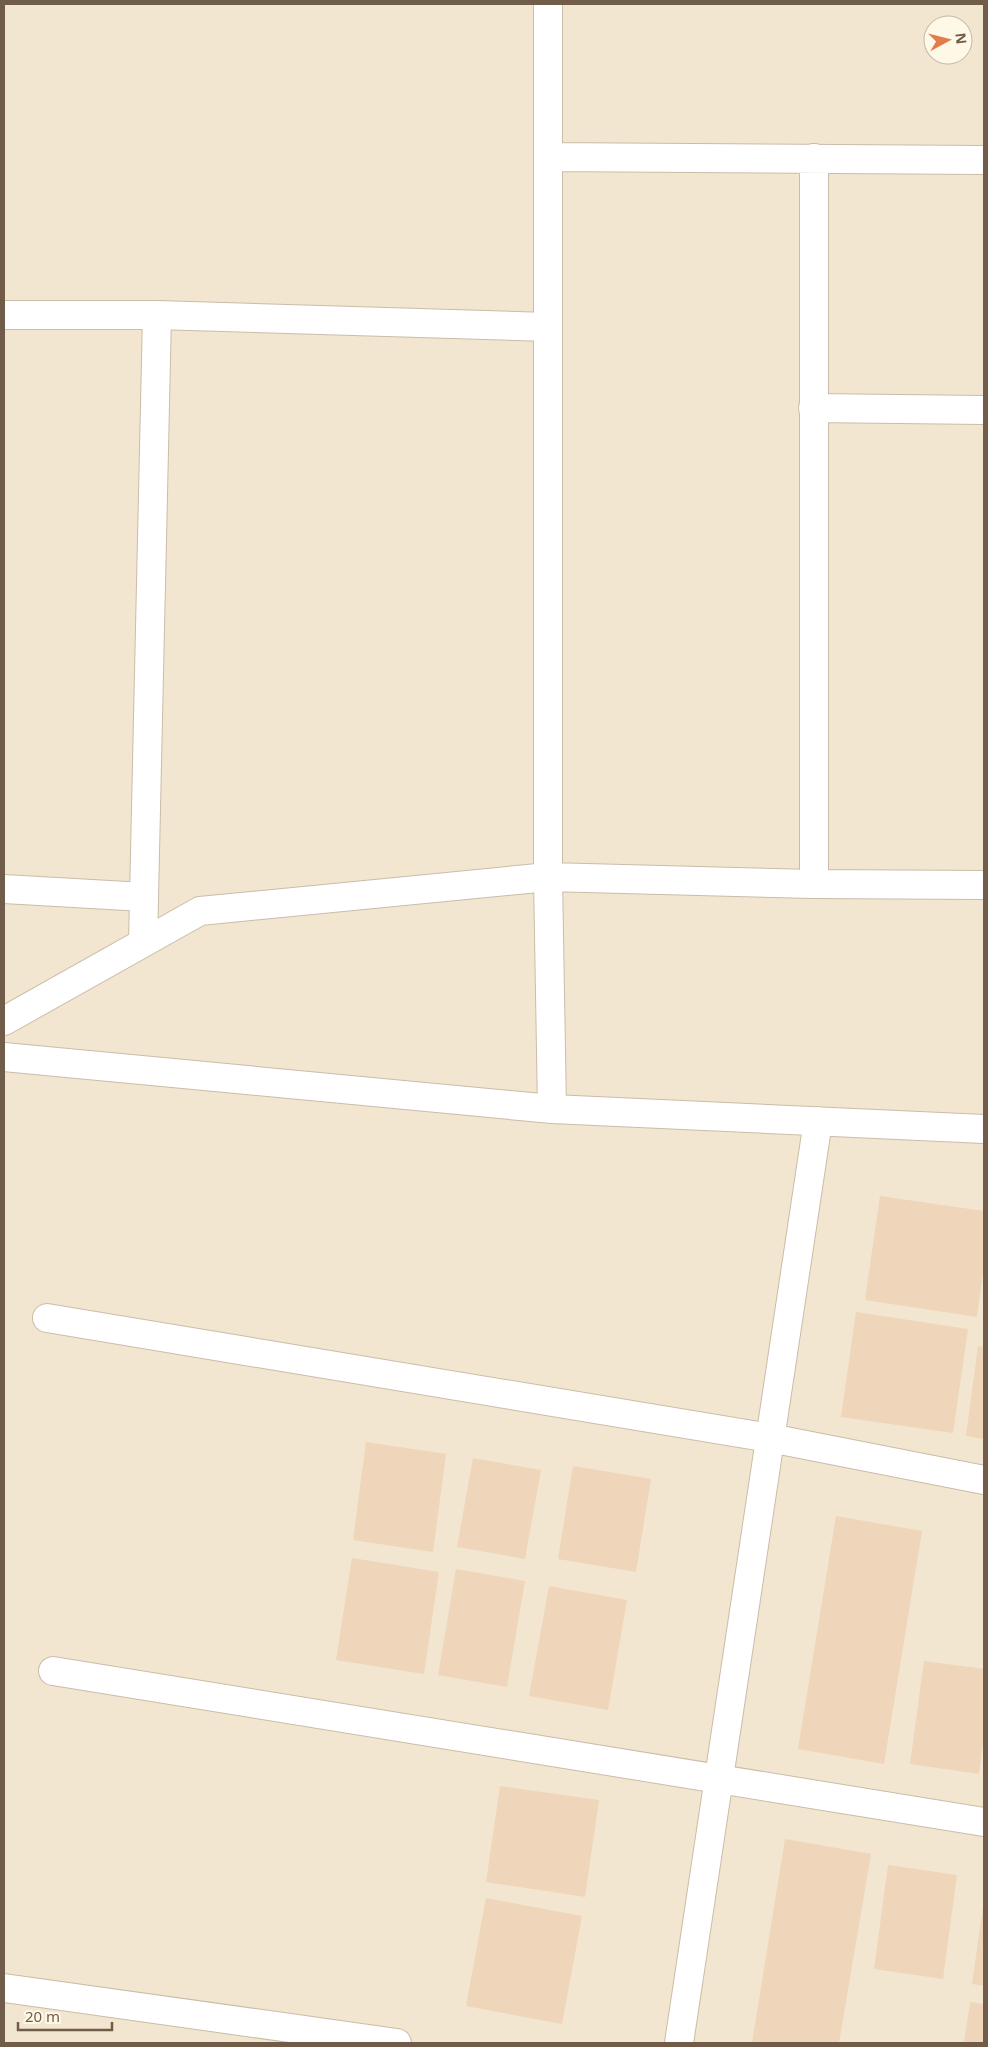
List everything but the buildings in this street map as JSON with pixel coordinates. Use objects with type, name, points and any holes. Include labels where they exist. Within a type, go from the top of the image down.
[{"type":"street","points":[[548,4],[548,877],[552,1109]]},
{"type":"street","points":[[548,157],[984,160]]},
{"type":"street","points":[[814,158],[814,884]]},
{"type":"street","points":[[4,315],[157,315],[548,327]]},
{"type":"street","points":[[143,944],[157,315]]},
{"type":"street","points":[[813,408],[984,410]]},
{"type":"street","points":[[4,1021],[200,911],[548,877],[814,884],[984,885]]},
{"type":"street","points":[[4,889],[144,897]]},
{"type":"street","points":[[4,1057],[552,1109],[984,1129]]},
{"type":"street","points":[[680,2043],[818,1121]]},
{"type":"street","points":[[47,1318],[770,1438],[984,1480]]},
{"type":"street","points":[[53,1671],[984,1822]]},
{"type":"street","points":[[4,1988],[397,2043]]},
{"type":"shaded area","points":[[4,4],[984,4],[984,2043],[4,2043]]}]
